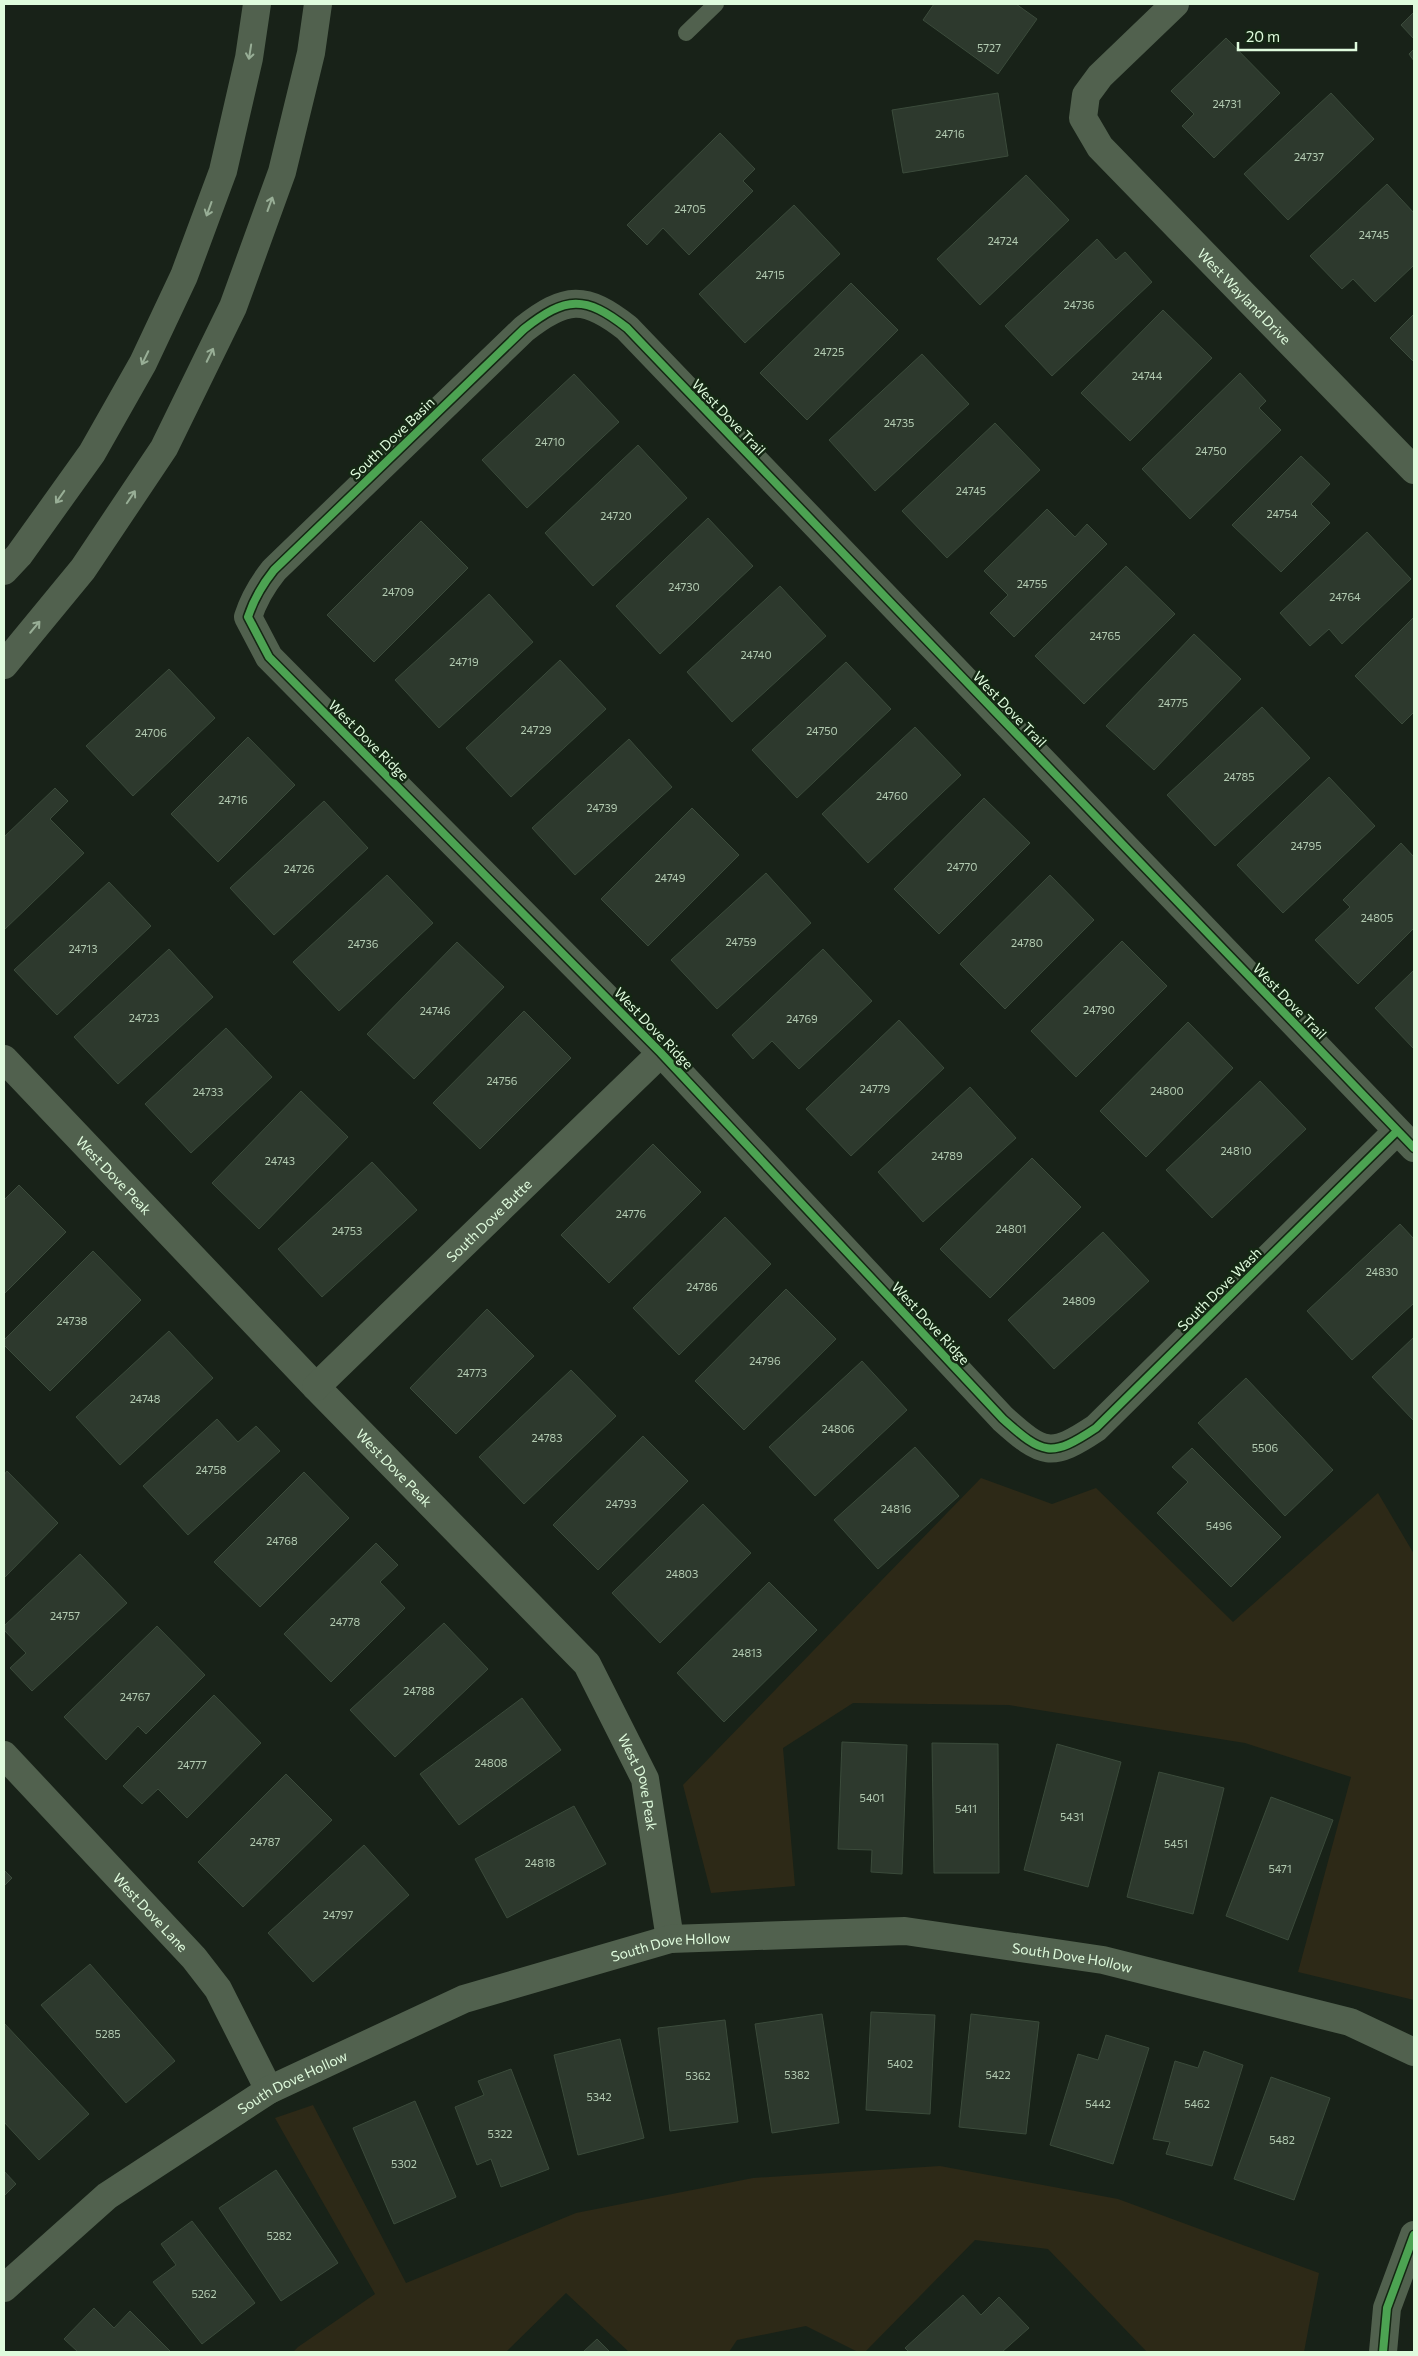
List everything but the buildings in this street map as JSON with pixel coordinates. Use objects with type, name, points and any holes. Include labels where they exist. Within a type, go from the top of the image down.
[{"type":"street","points":[[4,572],[19,555],[92,453],[143,363],[184,276],[223,171],[249,58],[257,4]]},
{"type":"street","points":[[4,665],[83,569],[164,448],[233,307],[282,172],[311,53],[318,4]]},
{"type":"street","name":"West Wayland Drive","points":[[1175,4],[1100,76],[1086,95],[1084,118],[1100,148],[1414,470]]},
{"type":"street","name":"South Dove Basin","points":[[248,617],[259,589],[274,570],[524,329],[553,309],[577,302]]},
{"type":"street","name":"West Dove Trail","points":[[577,302],[604,310],[627,328],[1405,1139]]},
{"type":"street","name":"West Dove Ridge","points":[[248,617],[269,657],[661,1053],[1003,1418],[1027,1441],[1049,1449]]},
{"type":"street","name":"South Dove Butte","points":[[316,1388],[661,1053]]},
{"type":"street","name":"West Dove Peak","points":[[4,1059],[316,1388],[587,1664],[645,1779],[670,1939]]},
{"type":"street","name":"South Dove Wash","points":[[1049,1449],[1070,1445],[1096,1428],[1405,1139]]},
{"type":"street","name":"West Dove Lane","points":[[4,1755],[194,1958],[218,1989],[269,2090]]},
{"type":"street","name":"South Dove Hollow","points":[[4,2288],[108,2196],[269,2090],[464,1999],[670,1939],[905,1931],[1103,1960],[1350,2022],[1414,2052]]},
{"type":"street","points":[[1383,2352],[1387,2308],[1414,2235]]},
{"type":"lane","points":[[686,33],[716,4]]},
{"type":"shaded area","points":[[981,1478],[1052,1504],[1096,1488],[1233,1622],[1378,1493],[1414,1554],[1414,2000],[1298,1972],[1351,1777],[1245,1743],[1009,1705],[853,1703],[783,1748],[795,1886],[711,1893],[683,1785]]},
{"type":"shaded area","points":[[313,2105],[406,2283],[576,2213],[753,2178],[940,2166],[1118,2199],[1319,2273],[1304,2352],[1147,2352],[1048,2249],[975,2240],[865,2352],[858,2352],[806,2326],[737,2340],[729,2352],[629,2352],[566,2293],[506,2352],[293,2352],[375,2294],[275,2118]]},
{"type":"cycle path","points":[[1397,1131],[1096,1428],[1081,1438],[1057,1448],[1038,1446],[1003,1419],[661,1053],[269,657],[248,617],[253,604],[262,586],[274,570],[524,329],[552,310],[564,305],[587,305],[599,310],[627,328],[1414,1148]]},
{"type":"cycle path","points":[[1383,2352],[1387,2308],[1414,2235]]}]
